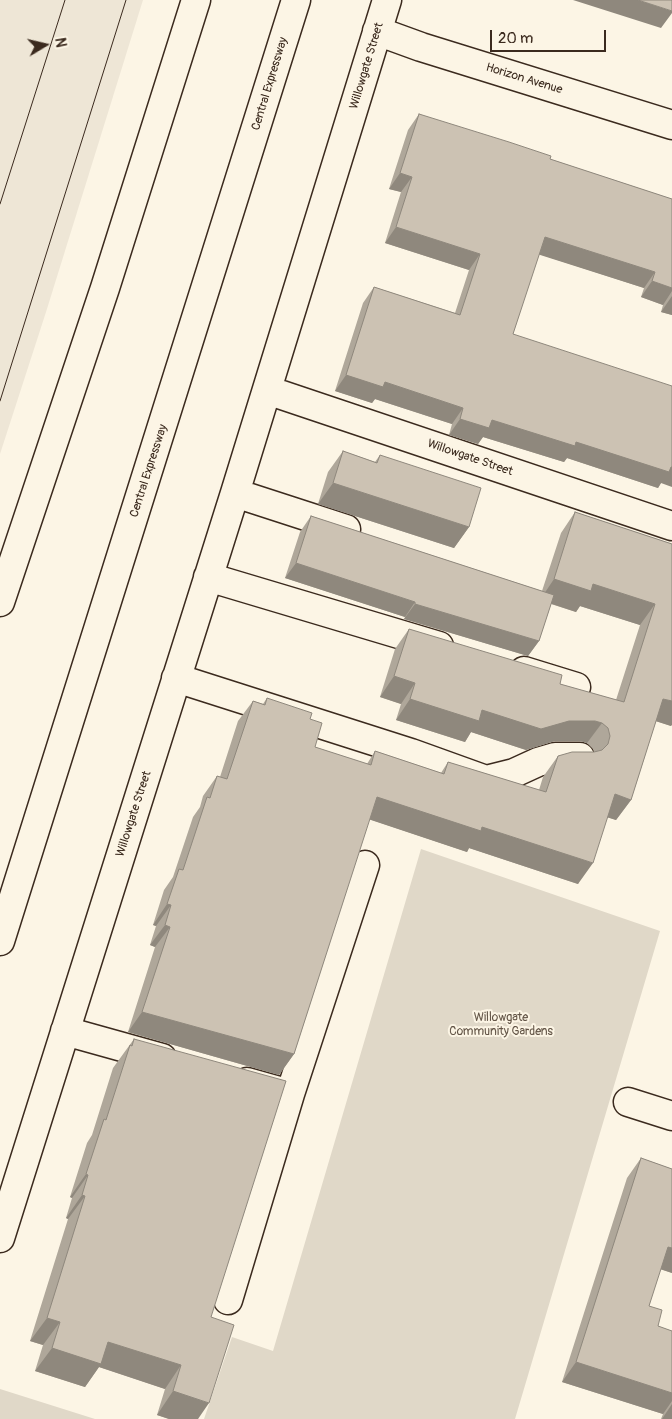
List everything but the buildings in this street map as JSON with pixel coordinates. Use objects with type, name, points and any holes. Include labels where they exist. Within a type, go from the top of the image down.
[{"type":"main road","points":[[0,602],[106,288],[196,0]]},
{"type":"main road","name":"Central Expressway","points":[[0,941],[296,0]]},
{"type":"main road","name":"Willowgate Street","points":[[0,1238],[267,390],[387,0]]},
{"type":"main road","name":"Horizon Avenue","points":[[378,31],[421,47],[672,125]]},
{"type":"main road","name":"Willowgate Street","points":[[267,390],[672,526]]},
{"type":"main road","points":[[235,492],[365,535]]},
{"type":"main road","points":[[208,577],[459,652]]},
{"type":"main road","points":[[504,665],[576,687]]},
{"type":"main road","points":[[176,678],[411,753],[486,780],[556,757],[580,757]]},
{"type":"main road","points":[[228,1300],[290,1094],[365,865]]},
{"type":"main road","points":[[65,1031],[186,1065]]},
{"type":"main road","points":[[224,1076],[290,1094]]},
{"type":"main road","points":[[628,1102],[672,1116]]},
{"type":"shaded area","points":[[0,0],[143,0],[0,454]]},
{"type":"green space","name":"Willowgate Community Gardens","points":[[421,849],[660,931],[515,1419],[204,1419],[232,1337],[273,1351]]},
{"type":"green space","points":[[0,1389],[95,1419],[0,1419]]},
{"type":"tram line","points":[[0,204],[65,0]]},
{"type":"tram line","points":[[0,401],[126,0]]}]
